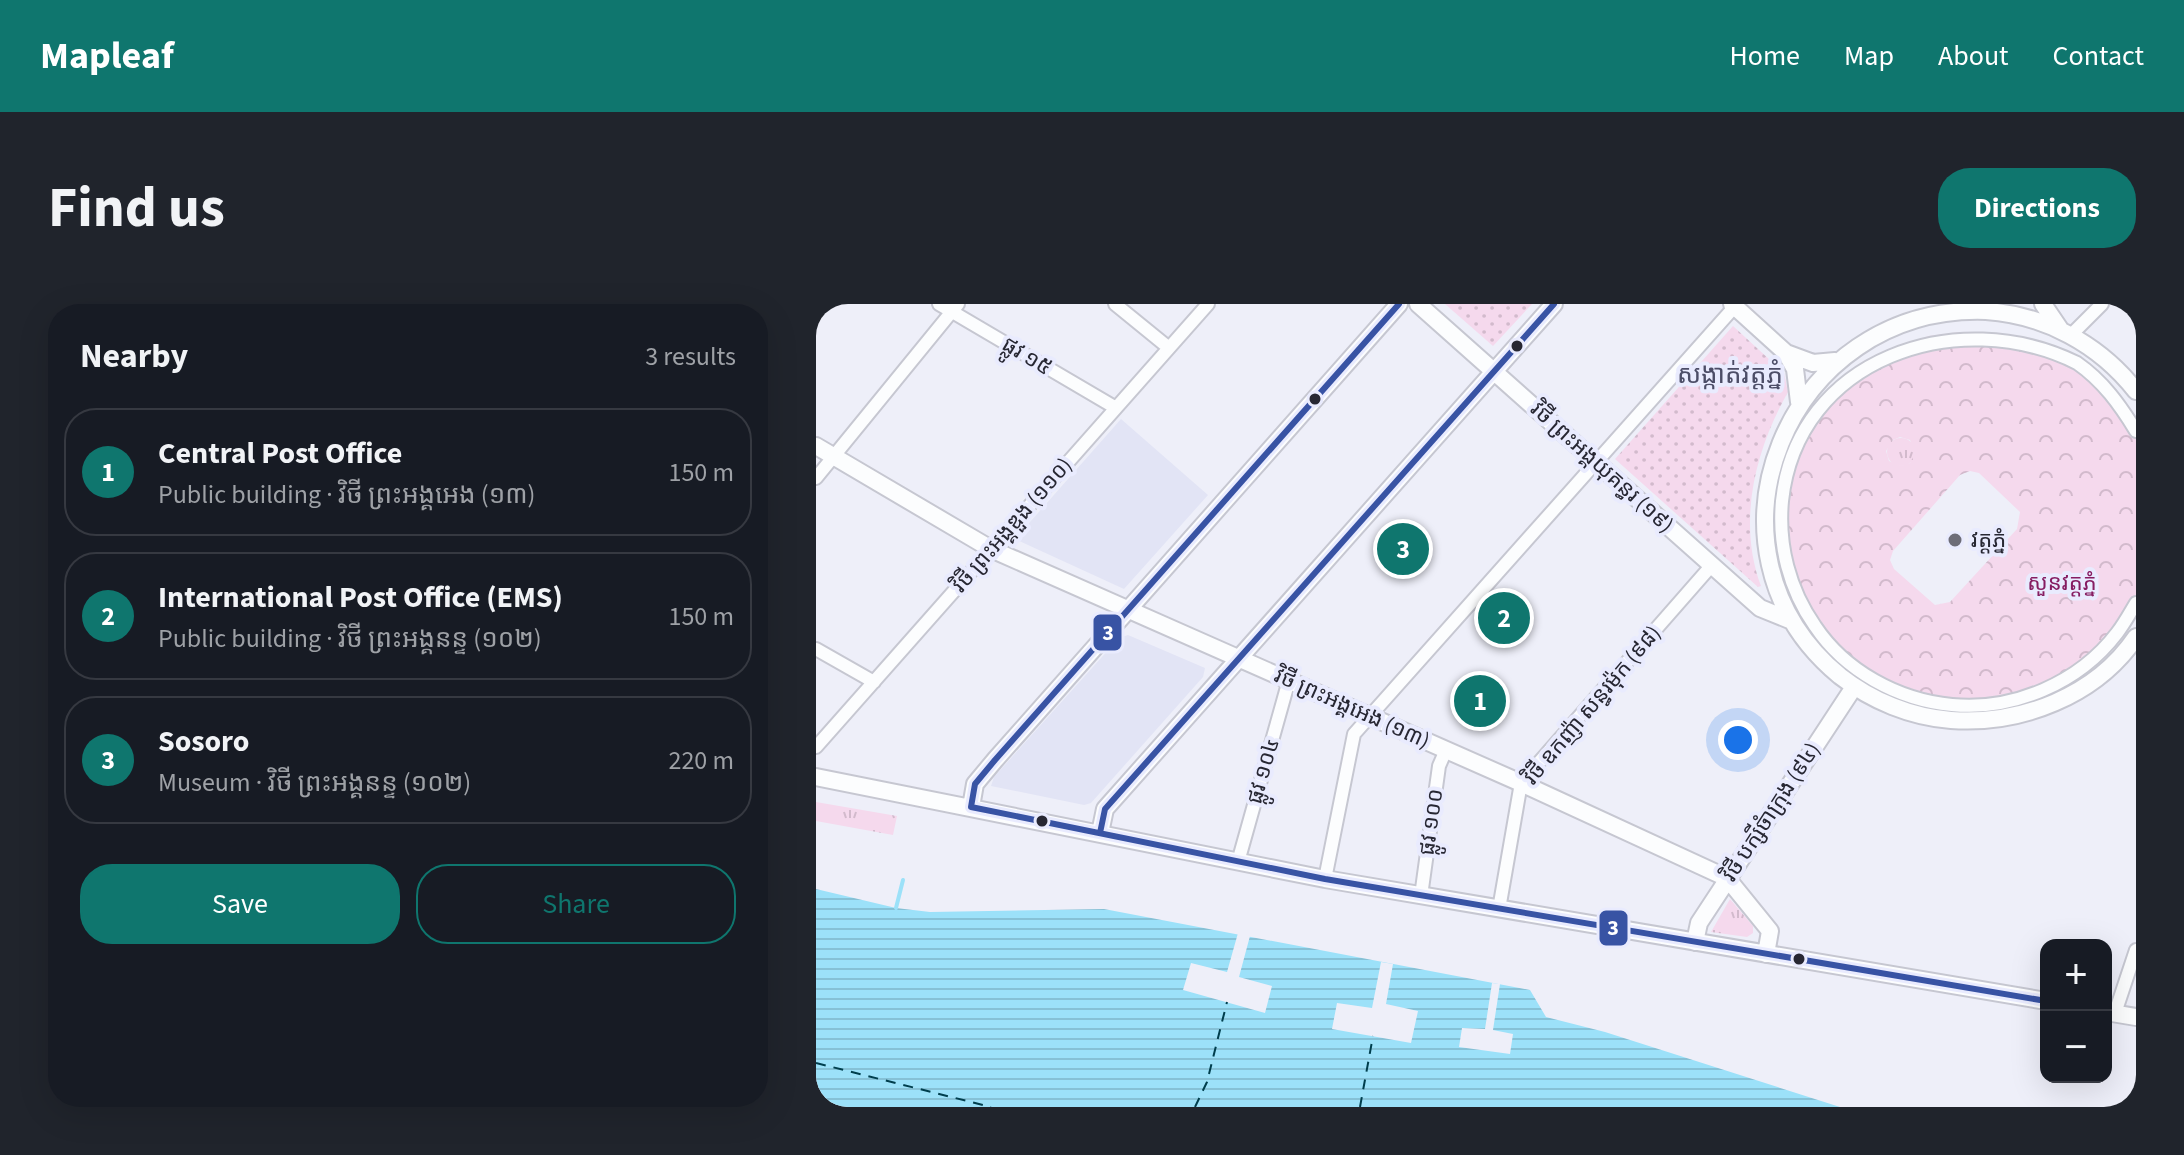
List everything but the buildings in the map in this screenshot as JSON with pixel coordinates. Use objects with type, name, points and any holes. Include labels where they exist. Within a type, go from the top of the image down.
[{"type":"street","name":"ផ្លូវ ១៥","points":[[939,304],[954,308],[1116,408]]},
{"type":"street","points":[[1115,304],[1169,348]]},
{"type":"street","name":"វិថី ព្រះអង្គឌួង (១១០)","points":[[816,747],[1208,304]]},
{"type":"street","points":[[971,807],[975,784],[1399,304]]},
{"type":"street","name":"វិថី ព្រះអង្គយុគន្ធរ (១៩)","points":[[1418,304],[1760,608],[1792,621]]},
{"type":"street","points":[[1100,833],[1105,809],[1554,304]]},
{"type":"street","points":[[2043,304],[2066,332]]},
{"type":"street","points":[[2066,332],[2102,304]]},
{"type":"street","points":[[1325,879],[1354,734],[1735,305],[1786,353],[1795,369],[1799,402]]},
{"type":"street","points":[[2134,641],[2099,676],[2062,700],[2005,719],[1934,719],[1892,707],[1854,687],[1825,663],[1792,621],[1779,595],[1768,556],[1764,516],[1768,476],[1780,437],[1799,402],[1835,361],[1866,338],[1902,322],[1950,307],[2031,318],[2066,332],[2105,359],[2135,388]]},
{"type":"street","points":[[816,478],[954,308]]},
{"type":"street","points":[[2136,431],[2100,381],[2055,350],[2025,338],[1993,331],[1961,329],[1929,334],[1889,347],[1854,369],[1824,398],[1800,436],[1785,478],[1780,522],[1786,566],[1794,591],[1822,637],[1863,674],[1899,693],[1938,704],[1986,705],[2010,701],[2037,693],[2063,680],[2086,664],[2116,635],[2136,603]]},
{"type":"street","points":[[1786,353],[1813,363],[1835,361]]},
{"type":"street","name":"វិថី ព្រះអង្គអេង (១៣)","points":[[816,446],[991,549],[1521,783],[1727,878],[1770,931],[1766,954]]},
{"type":"street","name":"វិថី ឧកញ៉ា សន្ធរម៉ុក (៩៨)","points":[[1499,909],[1521,783],[1712,565]]},
{"type":"street","points":[[816,649],[874,682]]},
{"type":"street","name":"ផ្លូវ ១០៤","points":[[1238,862],[1289,680]]},
{"type":"street","name":"វិថី បក្សីចំាក្រុង (៩៤)","points":[[1695,942],[1699,923],[1727,878],[1854,687]]},
{"type":"street","name":"ផ្លូវ ១០០","points":[[1421,896],[1439,766],[1446,750]]},
{"type":"street","points":[[816,777],[1325,879],[2040,1000]]},
{"type":"street","points":[[2111,1011],[2136,950]]},
{"type":"street","points":[[2112,1012],[2136,1017]]},
{"type":"shaded area","points":[[1121,419],[1208,495],[1124,589],[1015,539]]},
{"type":"shaded area","points":[[1128,635],[1205,668],[1203,677],[1091,803],[1084,805],[991,786],[994,777],[1119,638]]},
{"type":"green space","points":[[1445,304],[1532,304],[1493,346]]},
{"type":"green space","points":[[1733,326],[1784,373],[1788,392],[1766,438],[1753,487],[1750,537],[1761,586],[1758,587],[1615,459]]},
{"type":"green space","name":"សួនវត្ដភ្នំ","points":[[1961,332],[1993,333],[2024,339],[2054,352],[2098,383],[2136,435],[2136,599],[2114,633],[2085,663],[2036,691],[1962,704],[1900,691],[1842,656],[1796,590],[1782,522],[1801,436],[1855,371],[1890,349],[1929,336]],"holes":[[[1900,437],[1910,440],[1915,453],[1910,463],[1901,466],[1889,461],[1886,451],[1893,440]],[[1970,471],[1979,473],[2020,512],[2017,529],[1950,602],[1935,605],[1894,569],[1890,560],[1893,551],[1960,475]]]},
{"type":"green space","points":[[1901,438],[1911,442],[1915,452],[1911,462],[1901,466],[1891,462],[1887,452],[1891,442]]},
{"type":"green space","points":[[816,802],[897,816],[893,835],[816,821]]},
{"type":"green space","points":[[1730,899],[1753,926],[1753,933],[1747,937],[1711,932]]},
{"type":"water","points":[[816,889],[896,908],[930,912],[1104,909],[1530,990],[1546,1017],[1605,1032],[1840,1107],[816,1107]]},
{"type":"pier","points":[[1238,933],[1250,936],[1239,977],[1272,986],[1265,1013],[1183,990],[1191,963],[1227,972]]},
{"type":"pier","points":[[1381,962],[1393,964],[1386,1004],[1418,1011],[1411,1043],[1332,1029],[1337,1003],[1372,1008]]},
{"type":"pier","points":[[1492,983],[1500,984],[1493,1030],[1513,1034],[1510,1054],[1459,1047],[1462,1028],[1485,1029]]},
{"type":"waterway","points":[[896,908],[903,880]]},
{"type":"ferry route","points":[[1195,1107],[1207,1082],[1227,1002]]},
{"type":"ferry route","points":[[1360,1107],[1373,1036]]},
{"type":"ferry route","points":[[816,1063],[991,1107]]},
{"type":"transit line","name":"3","points":[[1399,304],[995,760],[975,784],[971,807],[1325,879],[2040,1000]]},
{"type":"transit line","name":"3","points":[[1100,833],[1105,809],[1554,304]]},
{"type":"place","name":"វត្ដភ្នំ","points":[[1955,540]]},
{"type":"place","name":"Sosoro","points":[[1403,549]]},
{"type":"place","name":"International Post Office (EMS)","points":[[1504,618]]},
{"type":"place","name":"Central Post Office","points":[[1480,701]]},
{"type":"district","name":"សង្កាត់វត្តភ្នំ","points":[[1730,374]]}]
